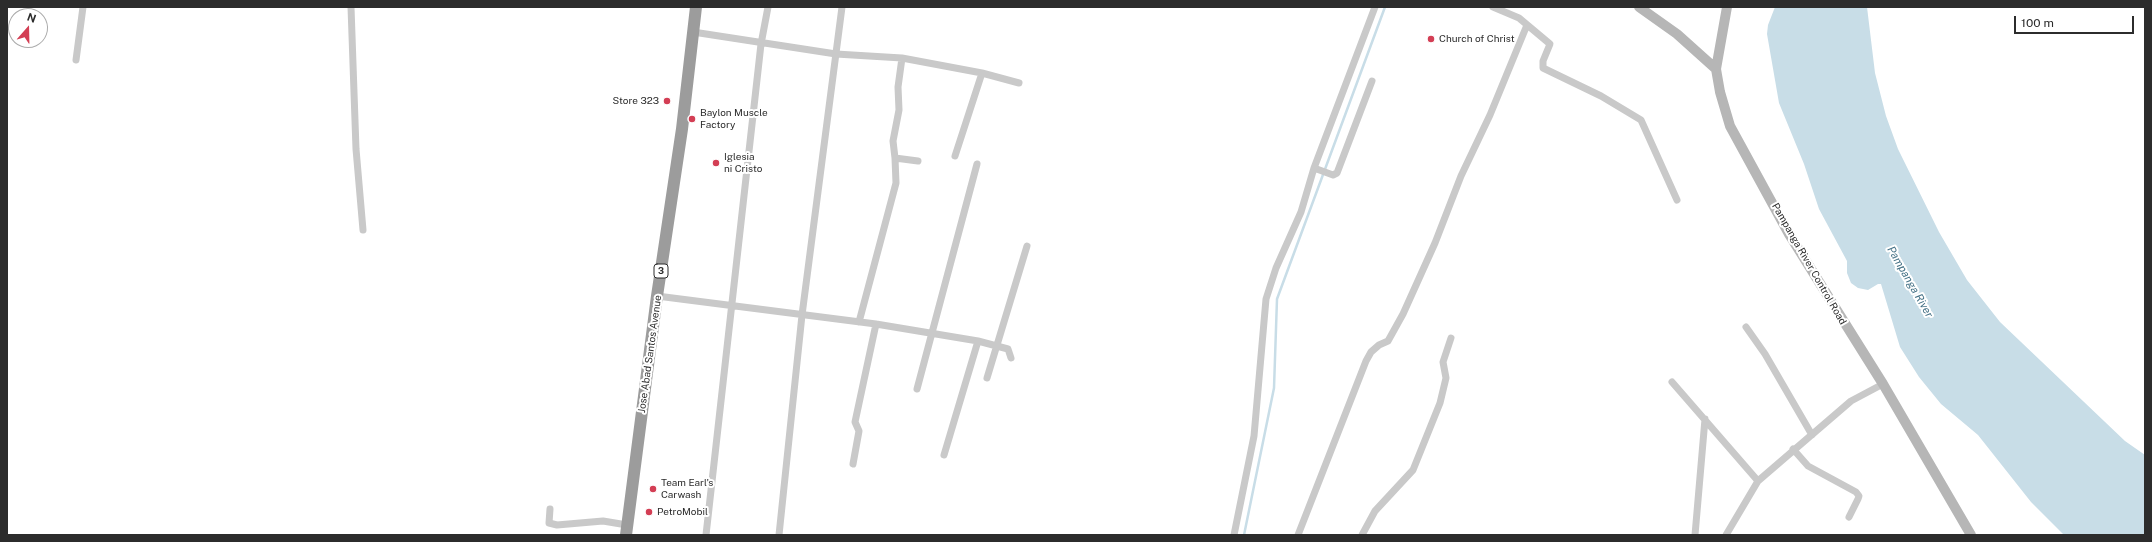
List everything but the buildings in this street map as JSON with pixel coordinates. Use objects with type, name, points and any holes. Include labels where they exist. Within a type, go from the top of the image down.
[{"type":"highway","name":"Jose Abad Santos Avenue","points":[[627,530],[657,296],[682,129],[696,7]]},
{"type":"main road","points":[[1639,7],[1677,34],[1716,69]]},
{"type":"main road","name":"Pampanga River Control Road","points":[[1727,7],[1716,69],[1720,92],[1730,126],[1789,234],[1883,384],[1971,535]]},
{"type":"street","points":[[76,60],[83,7]]},
{"type":"street","points":[[351,7],[356,149],[363,230]]},
{"type":"street","points":[[706,535],[733,306],[761,44],[768,7]]},
{"type":"street","points":[[779,535],[802,315],[842,7]]},
{"type":"street","points":[[1234,535],[1254,436],[1266,299],[1274,274],[1301,212],[1375,7]]},
{"type":"street","points":[[1493,7],[1519,18],[1550,44],[1543,61],[1543,68],[1600,96],[1641,120],[1677,200]]},
{"type":"street","points":[[1298,535],[1368,356],[1370,352],[1379,345],[1388,341],[1403,314],[1435,243],[1461,176],[1490,115],[1527,25]]},
{"type":"street","points":[[693,32],[761,44],[836,54],[902,58],[982,73],[1020,83]]},
{"type":"street","points":[[859,322],[896,183],[893,141],[899,110],[898,87],[902,58]]},
{"type":"street","points":[[955,156],[982,73]]},
{"type":"street","points":[[1316,169],[1333,175],[1337,173],[1372,81]]},
{"type":"street","points":[[895,158],[918,161]]},
{"type":"street","points":[[917,390],[977,164]]},
{"type":"street","points":[[987,378],[998,346],[1027,246]]},
{"type":"street","points":[[657,296],[876,324],[978,341],[1008,349],[1011,358]]},
{"type":"street","points":[[853,464],[859,432],[855,422],[876,324]]},
{"type":"street","points":[[1746,327],[1765,354],[1812,434]]},
{"type":"street","points":[[1362,535],[1375,511],[1413,470],[1440,404],[1446,378],[1443,362],[1451,338]]},
{"type":"street","points":[[944,454],[978,341]]},
{"type":"street","points":[[1672,382],[1758,481]]},
{"type":"street","points":[[1726,535],[1758,481],[1793,449],[1851,401],[1883,384]]},
{"type":"street","points":[[1695,535],[1705,419]]},
{"type":"street","points":[[1793,449],[1808,466],[1856,492],[1859,496],[1849,517]]},
{"type":"street","points":[[550,509],[549,523],[557,525],[603,521],[627,530]]},
{"type":"water","name":"Pampanga River","points":[[1775,7],[1867,7],[1875,73],[1886,116],[1898,149],[1939,232],[1967,280],[2000,322],[2125,441],[2145,455],[2145,535],[2064,535],[2031,502],[1978,435],[1941,404],[1919,377],[1900,347],[1881,284],[1878,284],[1868,290],[1858,288],[1851,283],[1847,273],[1847,261],[1819,209],[1804,164],[1779,103],[1767,34],[1768,25]]},
{"type":"waterway","points":[[1244,535],[1274,388],[1277,299],[1385,7]]},
{"type":"place","name":"Church of Christ","points":[[1431,39]]},
{"type":"place","name":"Store 323","points":[[667,101]]},
{"type":"place","name":"Baylon Muscle Factory","points":[[692,119]]},
{"type":"place","name":"Iglesia ni Cristo","points":[[716,163]]},
{"type":"place","name":"Team Earl's Carwash","points":[[653,489]]},
{"type":"place","name":"PetroMobil","points":[[649,512]]}]
